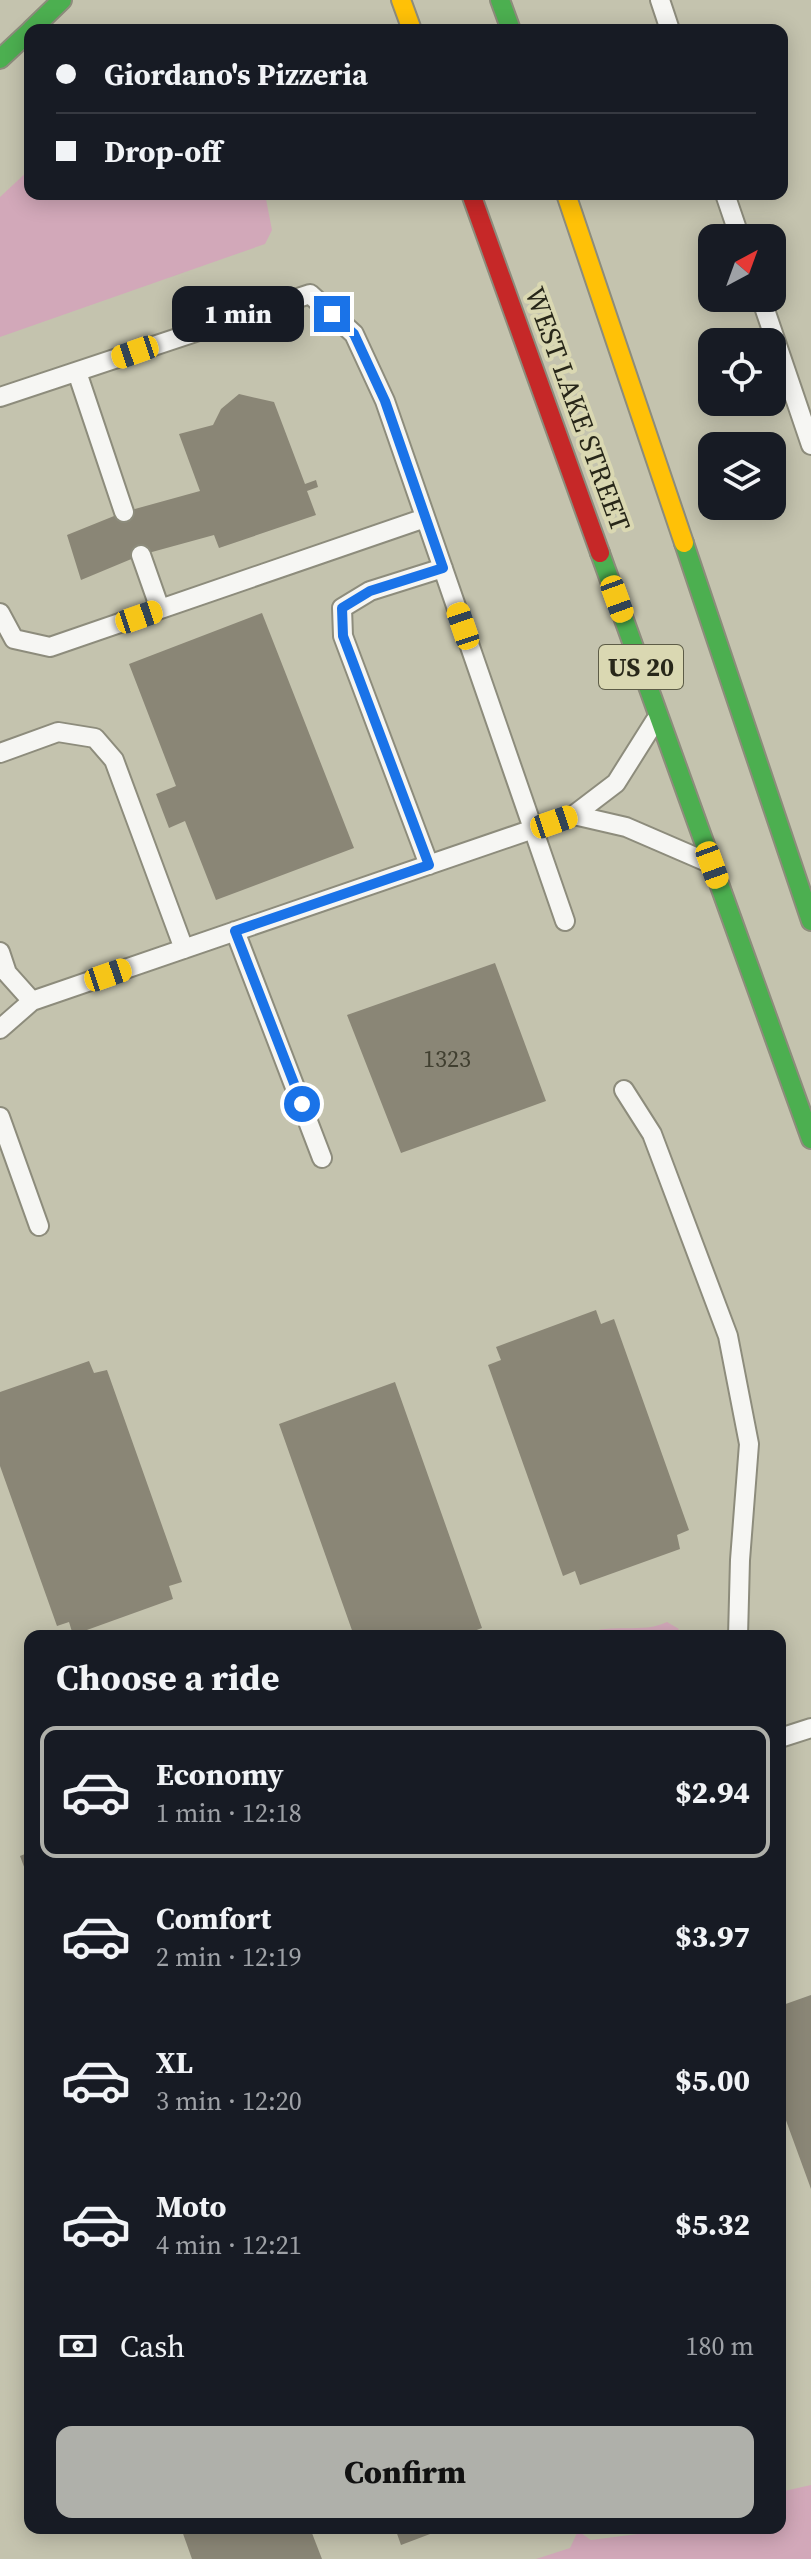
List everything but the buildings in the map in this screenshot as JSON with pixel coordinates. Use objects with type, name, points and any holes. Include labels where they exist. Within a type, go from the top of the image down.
[{"type":"main road","points":[[36,24],[62,0]]},
{"type":"main road","points":[[401,0],[410,24]]},
{"type":"main road","points":[[500,0],[509,24]]},
{"type":"main road","points":[[0,59],[24,36]]},
{"type":"main road","name":"WEST LAKE STREET","points":[[473,200],[811,1139]]},
{"type":"main road","name":"WEST LAKE STREET","points":[[568,200],[811,921]]},
{"type":"lane","points":[[660,0],[668,24]]},
{"type":"lane","points":[[727,200],[735,224]]},
{"type":"lane","points":[[0,397],[310,294],[354,334],[385,401],[565,921]]},
{"type":"lane","points":[[766,312],[811,445]]},
{"type":"lane","points":[[77,372],[124,512]]},
{"type":"lane","points":[[0,613],[14,639],[50,647],[425,518]]},
{"type":"lane","points":[[141,555],[160,609]]},
{"type":"lane","points":[[429,865],[343,636],[342,608],[370,591],[443,568]]},
{"type":"lane","points":[[0,1029],[32,1001],[574,815],[616,783],[658,715]]},
{"type":"lane","points":[[0,753],[58,732],[95,738],[114,760],[184,949]]},
{"type":"lane","points":[[574,815],[626,827],[712,865]]},
{"type":"lane","points":[[235,931],[322,1158]]},
{"type":"lane","points":[[0,952],[7,973],[32,1001]]},
{"type":"lane","points":[[624,1090],[652,1134],[728,1336],[749,1444],[738,1630]]},
{"type":"lane","points":[[0,1117],[39,1226]]},
{"type":"lane","points":[[786,1736],[811,1728]]},
{"type":"shaded area","points":[[24,175],[24,200],[266,200],[272,230],[265,244],[0,337],[0,197]]},
{"type":"shaded area","points":[[667,1622],[679,1629],[598,1630],[646,1628]]},
{"type":"shaded area","points":[[811,2485],[811,2559],[536,2559],[570,2548],[577,2534],[591,2540],[638,2534],[786,2534],[786,2491]]},
{"type":"traffic: fast","points":[[37,24],[62,0]]},
{"type":"traffic: fast","points":[[500,0],[509,24]]},
{"type":"traffic: fast","points":[[0,59],[24,37]]},
{"type":"traffic: fast","points":[[684,543],[811,921]]},
{"type":"traffic: fast","points":[[600,553],[811,1139]]},
{"type":"traffic: slow","points":[[401,0],[410,24]]},
{"type":"traffic: slow","points":[[568,200],[684,543]]},
{"type":"traffic: jam","points":[[473,200],[600,553]]},
{"type":"route","points":[[302,1104],[235,931],[429,865],[343,636],[342,608],[370,591],[443,568],[385,401],[354,334],[332,314]]}]
